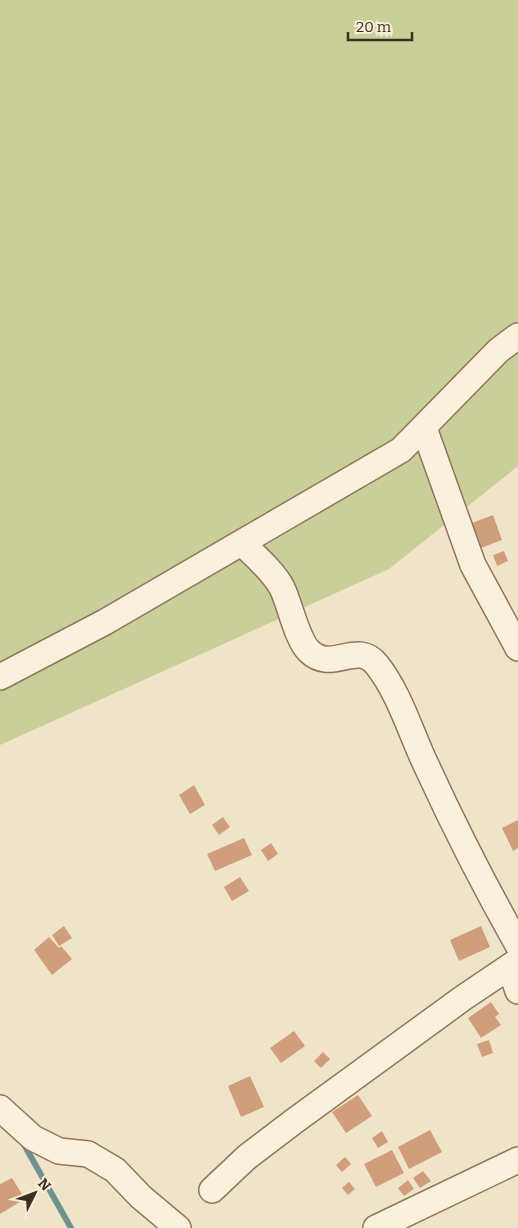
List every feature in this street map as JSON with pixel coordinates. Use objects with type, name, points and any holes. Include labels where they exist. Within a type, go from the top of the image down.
[{"type":"street","points":[[0,677],[43,656],[401,450],[499,350],[518,336]]},
{"type":"street","points":[[424,428],[473,565],[518,648]]},
{"type":"street","points":[[242,543],[282,587],[307,650],[321,660],[339,659],[354,653],[370,659],[377,665],[393,691],[515,958],[518,991]]},
{"type":"street","points":[[212,1190],[246,1157],[515,958]]},
{"type":"street","points":[[0,1108],[33,1138],[59,1151],[88,1154],[115,1170],[141,1197],[178,1228]]},
{"type":"street","points":[[376,1228],[518,1160]]},
{"type":"green space","points":[[0,0],[518,0],[518,466],[389,569],[0,745]]},
{"type":"building","points":[[493,515],[502,540],[473,551],[464,526]]},
{"type":"building","points":[[504,551],[508,561],[497,566],[493,555]]},
{"type":"building","points":[[194,785],[205,805],[190,814],[179,795]]},
{"type":"building","points":[[223,817],[230,827],[219,835],[212,825]]},
{"type":"building","points":[[518,820],[518,848],[513,851],[502,828]]},
{"type":"building","points":[[244,838],[252,855],[215,871],[207,854]]},
{"type":"building","points":[[271,843],[278,854],[268,861],[261,850]]},
{"type":"building","points":[[240,877],[249,891],[232,901],[224,887]]},
{"type":"building","points":[[64,926],[72,938],[59,946],[52,935]]},
{"type":"building","points":[[481,926],[490,947],[459,961],[450,940]]},
{"type":"building","points":[[49,937],[59,948],[61,946],[72,959],[52,975],[34,950]]},
{"type":"building","points":[[491,1002],[499,1014],[495,1017],[501,1025],[481,1038],[468,1018]]},
{"type":"building","points":[[294,1031],[305,1046],[281,1063],[270,1048]]},
{"type":"building","points":[[489,1040],[493,1053],[482,1057],[477,1044]]},
{"type":"building","points":[[323,1052],[330,1059],[321,1068],[314,1061]]},
{"type":"building","points":[[250,1076],[264,1107],[241,1117],[228,1086]]},
{"type":"building","points":[[358,1095],[372,1116],[346,1133],[332,1112]]},
{"type":"building","points":[[430,1130],[442,1152],[409,1169],[398,1147]]},
{"type":"building","points":[[382,1131],[388,1142],[378,1148],[372,1138]]},
{"type":"building","points":[[392,1150],[404,1173],[376,1187],[364,1164]]},
{"type":"building","points":[[345,1157],[351,1164],[342,1172],[336,1165]]},
{"type":"building","points":[[423,1171],[431,1181],[420,1188],[413,1178]]},
{"type":"building","points":[[12,1178],[25,1199],[0,1214],[0,1184]]},
{"type":"building","points":[[408,1180],[414,1189],[404,1196],[398,1188]]},
{"type":"building","points":[[349,1182],[355,1189],[348,1195],[342,1188]]},
{"type":"waterway","points":[[22,1141],[71,1228]]}]
